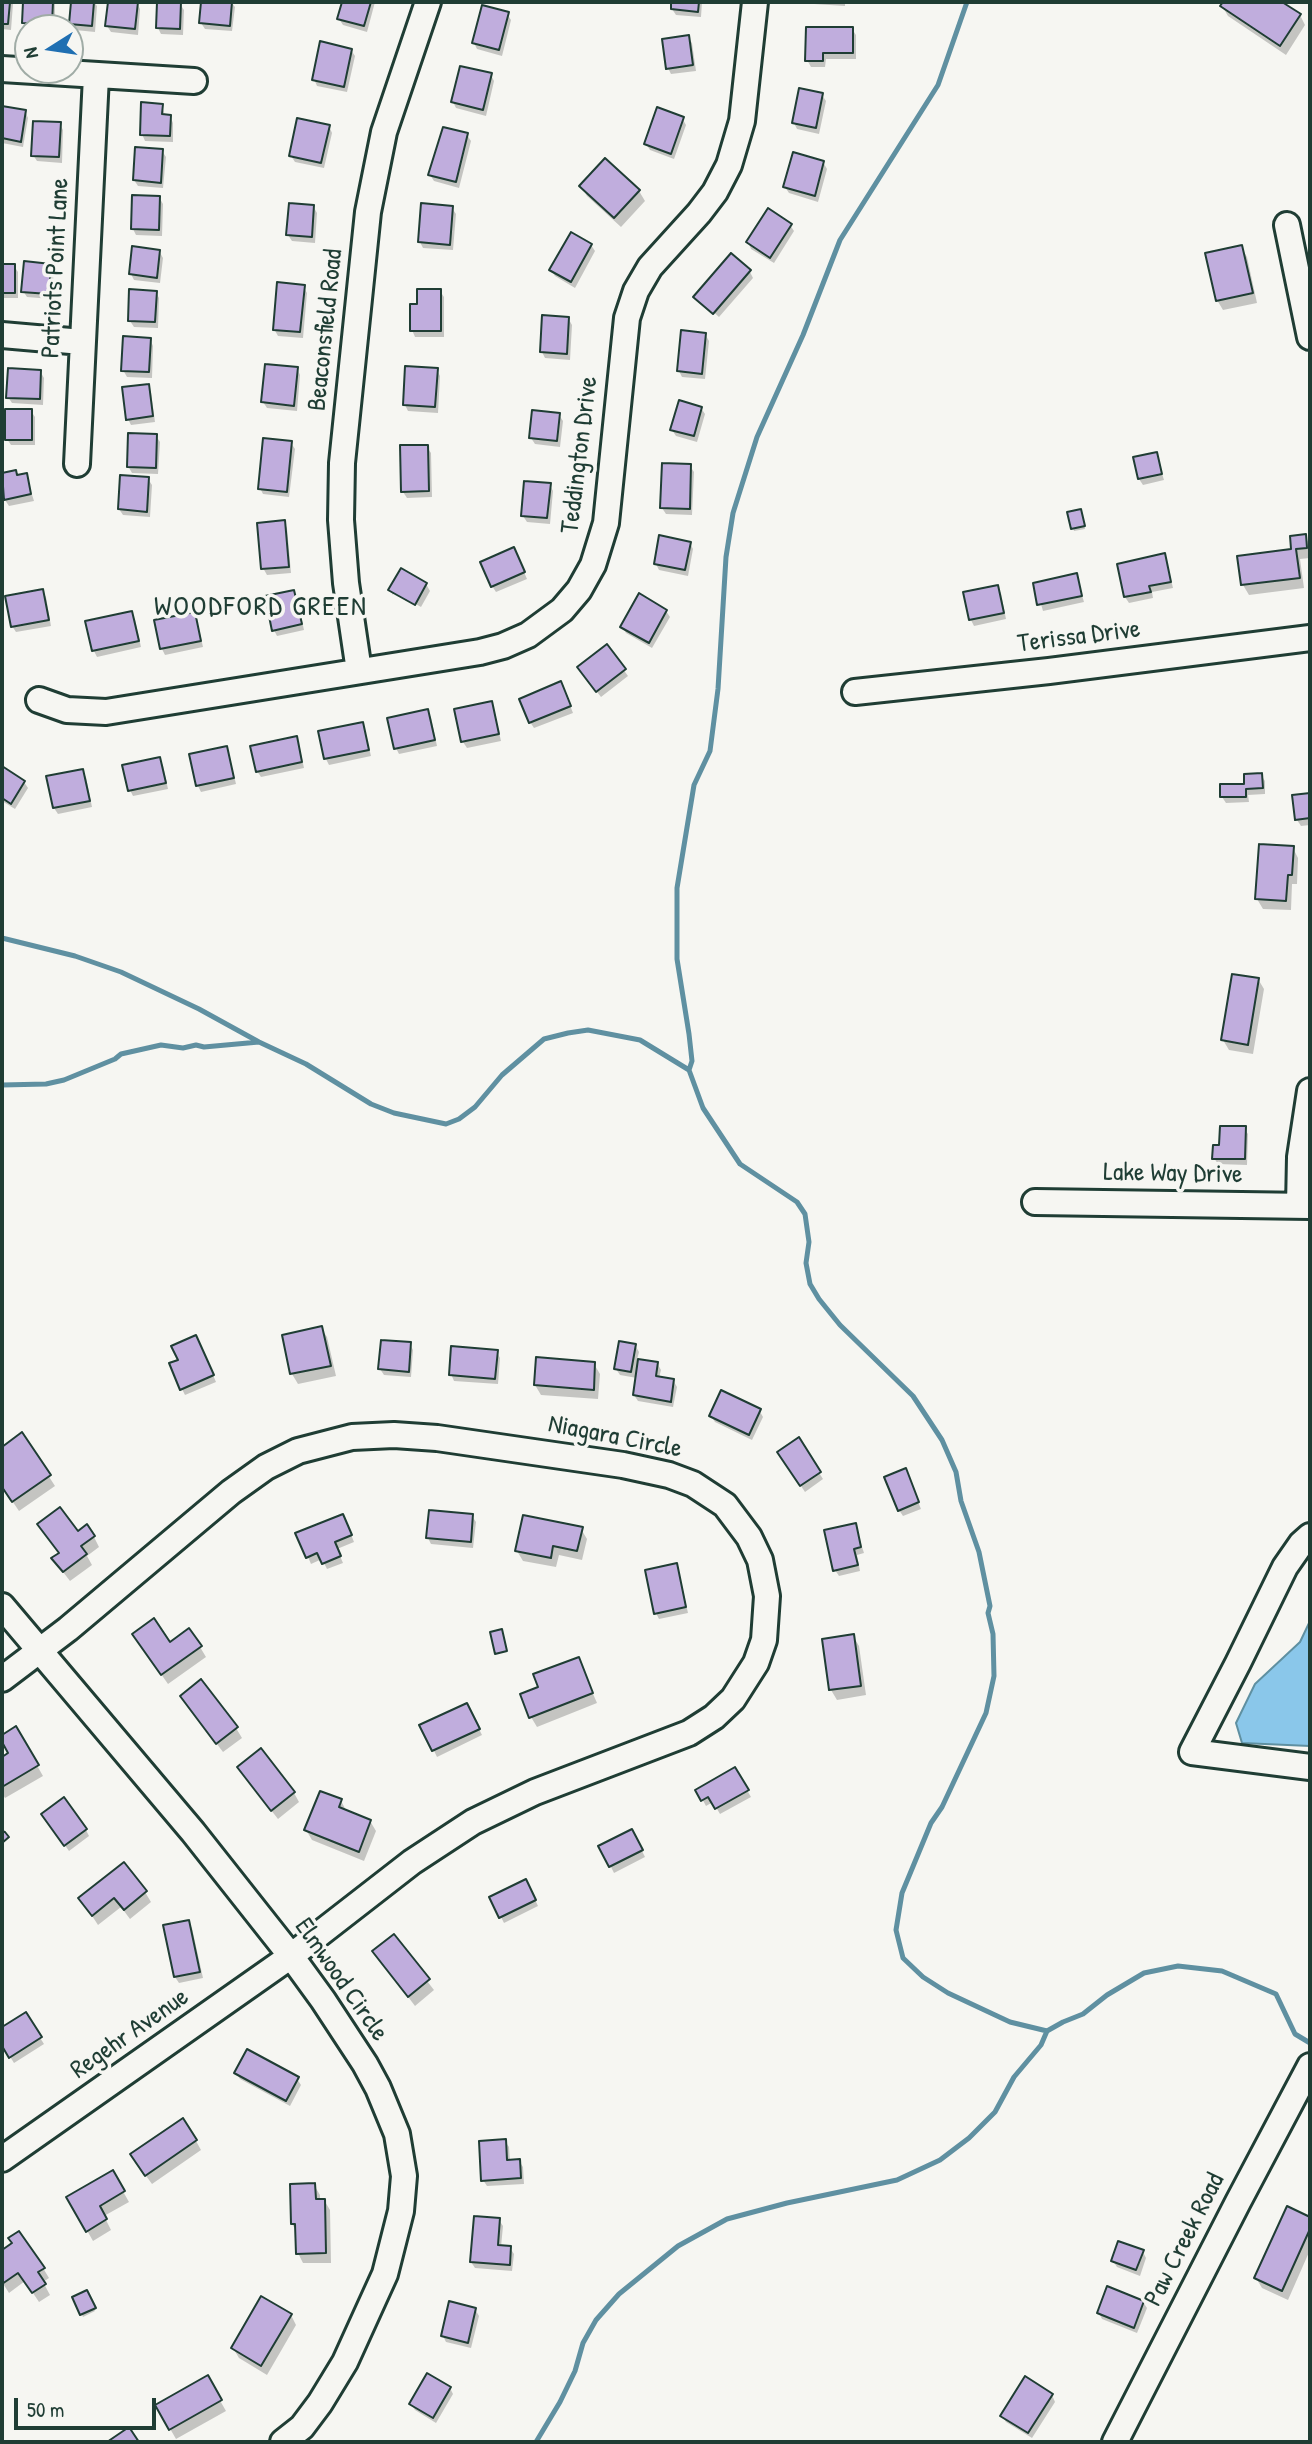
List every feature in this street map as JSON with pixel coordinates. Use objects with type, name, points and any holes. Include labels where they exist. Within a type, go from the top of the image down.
[{"type":"street","name":"Beaconsfield Road","points":[[359,671],[346,583],[341,520],[342,463],[368,212],[384,132],[428,2]]},
{"type":"street","name":"Teddington Drive","points":[[39,701],[67,710],[106,712],[480,652],[528,635],[551,620],[579,590],[593,565],[606,523],[627,318],[636,291],[650,267],[715,192],[729,165],[742,121],[755,2]]},
{"type":"street","points":[[2,69],[194,81]]},
{"type":"street","name":"Patriots Point Lane","points":[[77,464],[96,76]]},
{"type":"street","points":[[1287,225],[1310,337]]},
{"type":"street","points":[[2,335],[82,342]]},
{"type":"street","name":"Terissa Drive","points":[[855,692],[1310,638]]},
{"type":"street","points":[[1304,1206],[1300,1157],[1310,1090]]},
{"type":"street","name":"Lake Way Drive","points":[[1035,1202],[1304,1206]]},
{"type":"street","name":"Niagara Circle","points":[[2,1679],[40,1651],[231,1492],[266,1467],[298,1451],[332,1441],[394,1435],[437,1438],[623,1465],[693,1483],[734,1515],[760,1560],[766,1596],[766,1616],[764,1640],[756,1663],[733,1699],[714,1717],[689,1733],[535,1792],[473,1822],[383,1884],[291,1956]]},
{"type":"street","points":[[1310,1536],[1285,1567],[1192,1752],[1310,1767]]},
{"type":"street","name":"Elmwood Circle","points":[[2,1606],[193,1832],[291,1956],[323,2000],[378,2088],[397,2134],[404,2176],[393,2252],[371,2308],[345,2362],[302,2427],[283,2442]]},
{"type":"street","name":"Regehr Avenue","points":[[2,2159],[291,1956]]},
{"type":"street","name":"Paw Creek Road","points":[[1115,2442],[1306,2074]]},
{"type":"water","points":[[1310,1621],[1310,1746],[1242,1743],[1236,1723],[1255,1684],[1300,1642]]},
{"type":"building","points":[[2,2],[10,2],[8,24],[2,24]]},
{"type":"building","points":[[23,2],[53,2],[52,14],[22,14]]},
{"type":"building","points":[[71,2],[94,2],[92,26],[84,25],[84,14],[70,14]]},
{"type":"building","points":[[108,2],[138,2],[135,29],[105,26]]},
{"type":"building","points":[[157,2],[181,2],[180,29],[156,28]]},
{"type":"building","points":[[201,2],[232,2],[230,26],[199,23]]},
{"type":"building","points":[[342,2],[371,2],[364,26],[337,19]]},
{"type":"building","points":[[671,2],[699,2],[698,12],[671,9]]},
{"type":"building","points":[[1223,2],[1282,2],[1301,14],[1280,46],[1220,6]]},
{"type":"building","points":[[482,5],[509,12],[499,50],[472,43]]},
{"type":"building","points":[[806,27],[853,27],[853,53],[823,53],[823,61],[805,61]]},
{"type":"building","points":[[689,35],[693,65],[666,69],[662,39]]},
{"type":"building","points":[[320,41],[352,49],[344,87],[312,80]]},
{"type":"building","points":[[460,66],[492,73],[483,110],[451,102]]},
{"type":"building","points":[[799,88],[823,93],[816,128],[792,123]]},
{"type":"building","points":[[141,102],[163,104],[162,114],[171,115],[170,136],[140,135]]},
{"type":"building","points":[[2,106],[26,110],[21,142],[2,138]]},
{"type":"building","points":[[657,107],[684,117],[671,154],[644,144]]},
{"type":"building","points":[[297,118],[330,125],[321,163],[289,156]]},
{"type":"building","points":[[33,121],[61,122],[59,157],[31,156]]},
{"type":"building","points":[[443,127],[468,133],[456,182],[428,175]]},
{"type":"building","points":[[135,147],[163,149],[161,183],[133,180]]},
{"type":"building","points":[[793,152],[824,161],[815,196],[783,187]]},
{"type":"building","points":[[605,158],[640,190],[614,218],[579,186]]},
{"type":"building","points":[[132,195],[160,196],[159,230],[131,229]]},
{"type":"building","points":[[289,203],[314,205],[312,237],[286,235]]},
{"type":"building","points":[[421,203],[453,206],[450,245],[418,242]]},
{"type":"building","points":[[768,208],[792,224],[770,258],[746,242]]},
{"type":"building","points":[[571,232],[592,244],[571,282],[549,270]]},
{"type":"building","points":[[1242,245],[1253,293],[1216,301],[1205,253]]},
{"type":"building","points":[[132,246],[160,250],[157,278],[129,274]]},
{"type":"building","points":[[731,253],[751,270],[713,314],[693,297]]},
{"type":"building","points":[[24,261],[51,264],[49,294],[21,292]]},
{"type":"building","points":[[2,264],[15,264],[15,293],[2,293]]},
{"type":"building","points":[[277,282],[305,285],[300,332],[273,330]]},
{"type":"building","points":[[129,289],[157,291],[155,322],[128,321]]},
{"type":"building","points":[[417,289],[441,289],[441,331],[410,331],[410,304],[417,304]]},
{"type":"building","points":[[542,315],[569,317],[567,354],[540,352]]},
{"type":"building","points":[[681,330],[706,333],[702,374],[677,371]]},
{"type":"building","points":[[123,336],[151,338],[149,372],[121,371]]},
{"type":"building","points":[[265,364],[298,367],[294,406],[261,402]]},
{"type":"building","points":[[405,366],[438,368],[435,407],[403,405]]},
{"type":"building","points":[[8,368],[41,370],[40,399],[6,398]]},
{"type":"building","points":[[149,384],[153,416],[126,420],[122,387]]},
{"type":"building","points":[[679,400],[702,407],[694,436],[670,430]]},
{"type":"building","points":[[5,409],[32,409],[32,440],[5,440]]},
{"type":"building","points":[[532,410],[560,413],[557,441],[529,438]]},
{"type":"building","points":[[128,433],[157,434],[156,468],[127,467]]},
{"type":"building","points":[[263,438],[292,441],[287,492],[258,489]]},
{"type":"building","points":[[400,445],[428,445],[429,491],[401,492]]},
{"type":"building","points":[[1157,452],[1162,474],[1138,479],[1133,457]]},
{"type":"building","points":[[662,463],[691,464],[690,509],[660,508]]},
{"type":"building","points":[[16,470],[17,475],[27,473],[31,494],[4,500],[2,473]]},
{"type":"building","points":[[120,475],[149,477],[147,512],[118,509]]},
{"type":"building","points":[[524,481],[551,483],[547,518],[521,516]]},
{"type":"building","points":[[1081,509],[1085,526],[1071,529],[1067,512]]},
{"type":"building","points":[[285,520],[289,567],[261,569],[257,523]]},
{"type":"building","points":[[1306,534],[1307,548],[1296,549],[1300,578],[1241,585],[1237,556],[1291,549],[1290,536]]},
{"type":"building","points":[[659,535],[691,542],[685,570],[654,564]]},
{"type":"building","points":[[514,547],[525,572],[491,587],[480,562]]},
{"type":"building","points":[[1165,553],[1171,582],[1149,586],[1151,592],[1124,597],[1117,564]]},
{"type":"building","points":[[401,568],[427,583],[415,605],[388,590]]},
{"type":"building","points":[[1077,573],[1082,596],[1037,605],[1033,583]]},
{"type":"building","points":[[998,585],[1004,613],[969,620],[963,592]]},
{"type":"building","points":[[43,589],[49,620],[11,627],[5,596]]},
{"type":"building","points":[[294,590],[302,624],[272,631],[265,596]]},
{"type":"building","points":[[639,593],[667,610],[649,643],[620,627]]},
{"type":"building","points":[[132,611],[139,641],[92,651],[85,621]]},
{"type":"building","points":[[195,612],[201,641],[160,649],[154,620]]},
{"type":"building","points":[[607,644],[626,669],[596,692],[577,667]]},
{"type":"building","points":[[561,681],[571,706],[529,723],[519,699]]},
{"type":"building","points":[[492,701],[499,734],[461,742],[454,709]]},
{"type":"building","points":[[428,709],[435,740],[394,749],[387,718]]},
{"type":"building","points":[[363,722],[369,750],[324,759],[318,731]]},
{"type":"building","points":[[297,736],[302,762],[256,772],[250,746]]},
{"type":"building","points":[[227,746],[234,778],[196,786],[189,754]]},
{"type":"building","points":[[160,757],[166,783],[128,791],[122,765]]},
{"type":"building","points":[[2,766],[25,781],[11,804],[2,798]]},
{"type":"building","points":[[83,769],[90,801],[53,808],[46,776]]},
{"type":"building","points":[[1262,773],[1263,788],[1246,789],[1246,797],[1220,797],[1220,784],[1244,784],[1244,774]]},
{"type":"building","points":[[1310,793],[1310,818],[1295,820],[1292,795]]},
{"type":"building","points":[[1259,844],[1294,846],[1292,875],[1288,875],[1286,901],[1255,899]]},
{"type":"building","points":[[1232,974],[1259,978],[1248,1045],[1221,1040]]},
{"type":"building","points":[[1220,1126],[1246,1126],[1245,1159],[1212,1159],[1213,1145],[1219,1145]]},
{"type":"building","points":[[322,1326],[331,1366],[290,1374],[282,1335]]},
{"type":"building","points":[[196,1335],[214,1375],[180,1390],[169,1363],[178,1360],[171,1346]]},
{"type":"building","points":[[381,1340],[411,1342],[409,1372],[378,1369]]},
{"type":"building","points":[[619,1341],[636,1344],[631,1372],[614,1369]]},
{"type":"building","points":[[451,1346],[498,1350],[495,1379],[449,1375]]},
{"type":"building","points":[[536,1357],[595,1362],[594,1390],[534,1385]]},
{"type":"building","points":[[638,1359],[658,1362],[656,1376],[674,1379],[671,1402],[633,1395]]},
{"type":"building","points":[[721,1390],[761,1409],[749,1435],[709,1416]]},
{"type":"building","points":[[22,1432],[51,1475],[12,1502],[2,1487],[2,1447]]},
{"type":"building","points":[[799,1437],[821,1472],[800,1486],[777,1452]]},
{"type":"building","points":[[906,1468],[919,1502],[898,1511],[884,1477]]},
{"type":"building","points":[[60,1507],[78,1531],[87,1524],[95,1536],[81,1546],[87,1554],[63,1572],[51,1558],[59,1553],[37,1524]]},
{"type":"building","points":[[429,1510],[473,1514],[471,1542],[426,1538]]},
{"type":"building","points":[[343,1514],[352,1535],[335,1542],[341,1556],[322,1564],[317,1553],[306,1558],[295,1533]]},
{"type":"building","points":[[523,1515],[583,1527],[577,1551],[553,1546],[551,1558],[515,1551]]},
{"type":"building","points":[[856,1523],[861,1547],[854,1549],[858,1565],[833,1571],[824,1530]]},
{"type":"building","points":[[677,1563],[686,1607],[654,1614],[645,1570]]},
{"type":"building","points":[[154,1618],[170,1642],[189,1628],[202,1646],[161,1675],[132,1634]]},
{"type":"building","points":[[502,1629],[507,1651],[495,1654],[490,1632]]},
{"type":"building","points":[[854,1634],[861,1686],[829,1690],[822,1639]]},
{"type":"building","points":[[579,1657],[593,1693],[529,1718],[520,1694],[538,1687],[533,1674]]},
{"type":"building","points":[[201,1679],[238,1727],[216,1744],[180,1696]]},
{"type":"building","points":[[467,1703],[480,1729],[432,1751],[419,1725]]},
{"type":"building","points":[[16,1726],[39,1765],[2,1787],[2,1757],[8,1753],[2,1742],[2,1735]]},
{"type":"building","points":[[261,1748],[295,1792],[271,1811],[237,1767]]},
{"type":"building","points":[[735,1767],[749,1790],[715,1809],[708,1797],[701,1801],[695,1790]]},
{"type":"building","points":[[320,1791],[342,1799],[339,1807],[371,1820],[359,1852],[304,1830]]},
{"type":"building","points":[[64,1797],[87,1829],[64,1846],[41,1814]]},
{"type":"building","points":[[632,1829],[643,1850],[609,1867],[598,1846]]},
{"type":"building","points":[[2,1831],[9,1837],[2,1843]]},
{"type":"building","points":[[124,1862],[147,1891],[124,1910],[114,1898],[92,1916],[78,1898]]},
{"type":"building","points":[[526,1879],[536,1900],[499,1918],[489,1897]]},
{"type":"building","points":[[189,1920],[200,1972],[174,1977],[163,1925]]},
{"type":"building","points":[[394,1934],[430,1979],[408,1997],[372,1951]]},
{"type":"building","points":[[26,2012],[42,2037],[9,2058],[2,2046],[2,2027]]},
{"type":"building","points":[[247,2049],[299,2077],[286,2101],[234,2073]]},
{"type":"building","points":[[183,2118],[197,2140],[145,2176],[130,2154]]},
{"type":"building","points":[[506,2139],[507,2160],[520,2159],[521,2178],[481,2181],[479,2141]]},
{"type":"building","points":[[113,2170],[125,2191],[100,2206],[107,2219],[86,2232],[66,2197]]},
{"type":"building","points":[[315,2183],[316,2199],[325,2199],[326,2253],[296,2254],[295,2224],[291,2224],[290,2184]]},
{"type":"building","points":[[1287,2206],[1310,2217],[1310,2229],[1282,2291],[1254,2278]]},
{"type":"building","points":[[474,2216],[500,2218],[498,2245],[511,2246],[510,2265],[470,2262]]},
{"type":"building","points":[[19,2231],[45,2268],[38,2272],[46,2284],[32,2293],[18,2273],[2,2284],[2,2250],[12,2243],[8,2238]]},
{"type":"building","points":[[1118,2241],[1144,2250],[1136,2270],[1111,2261]]},
{"type":"building","points":[[1107,2286],[1144,2301],[1134,2328],[1097,2313]]},
{"type":"building","points":[[87,2290],[96,2308],[80,2315],[72,2297]]},
{"type":"building","points":[[261,2296],[292,2314],[261,2366],[231,2348]]},
{"type":"building","points":[[449,2301],[476,2308],[468,2343],[441,2336]]},
{"type":"building","points":[[427,2373],[451,2387],[433,2418],[409,2404]]},
{"type":"building","points":[[208,2375],[222,2400],[169,2430],[155,2405]]},
{"type":"building","points":[[1025,2376],[1053,2394],[1028,2433],[1000,2416]]},
{"type":"building","points":[[129,2427],[139,2442],[107,2442]]},
{"type":"waterway","points":[[967,2],[938,85],[840,240],[803,335],[757,437],[733,513],[726,557],[718,689],[710,751],[694,785],[677,888],[677,959],[692,1061],[689,1070],[703,1108],[740,1164],[797,1202],[805,1214],[809,1242],[806,1263],[810,1284],[840,1325],[913,1396],[942,1440],[956,1472],[961,1501],[979,1552],[990,1606],[988,1613],[993,1634],[994,1676],[986,1713],[942,1807],[931,1823],[902,1893],[896,1930],[903,1958],[923,1977],[948,1993],[1010,2022],[1047,2031]]},
{"type":"waterway","points":[[2,938],[75,956],[121,972],[306,1064],[371,1104],[394,1113],[446,1124],[459,1119],[475,1107],[502,1075],[544,1039],[568,1033],[588,1030],[640,1040],[689,1070]]},
{"type":"waterway","points":[[2,1085],[46,1084],[64,1080],[121,1054],[161,1045],[183,1048],[259,1042]]},
{"type":"waterway","points":[[536,2442],[560,2402],[575,2371],[583,2343],[596,2320],[619,2294],[678,2246],[727,2219],[787,2203],[897,2180],[940,2160],[969,2138],[995,2112],[1014,2077],[1041,2045],[1047,2031],[1083,2014],[1107,1995],[1144,1973],[1178,1966],[1222,1971],[1276,1994],[1295,2034],[1310,2043]]},
{"type":"district","name":"WOODFORD GREEN","points":[[261,608]]}]
